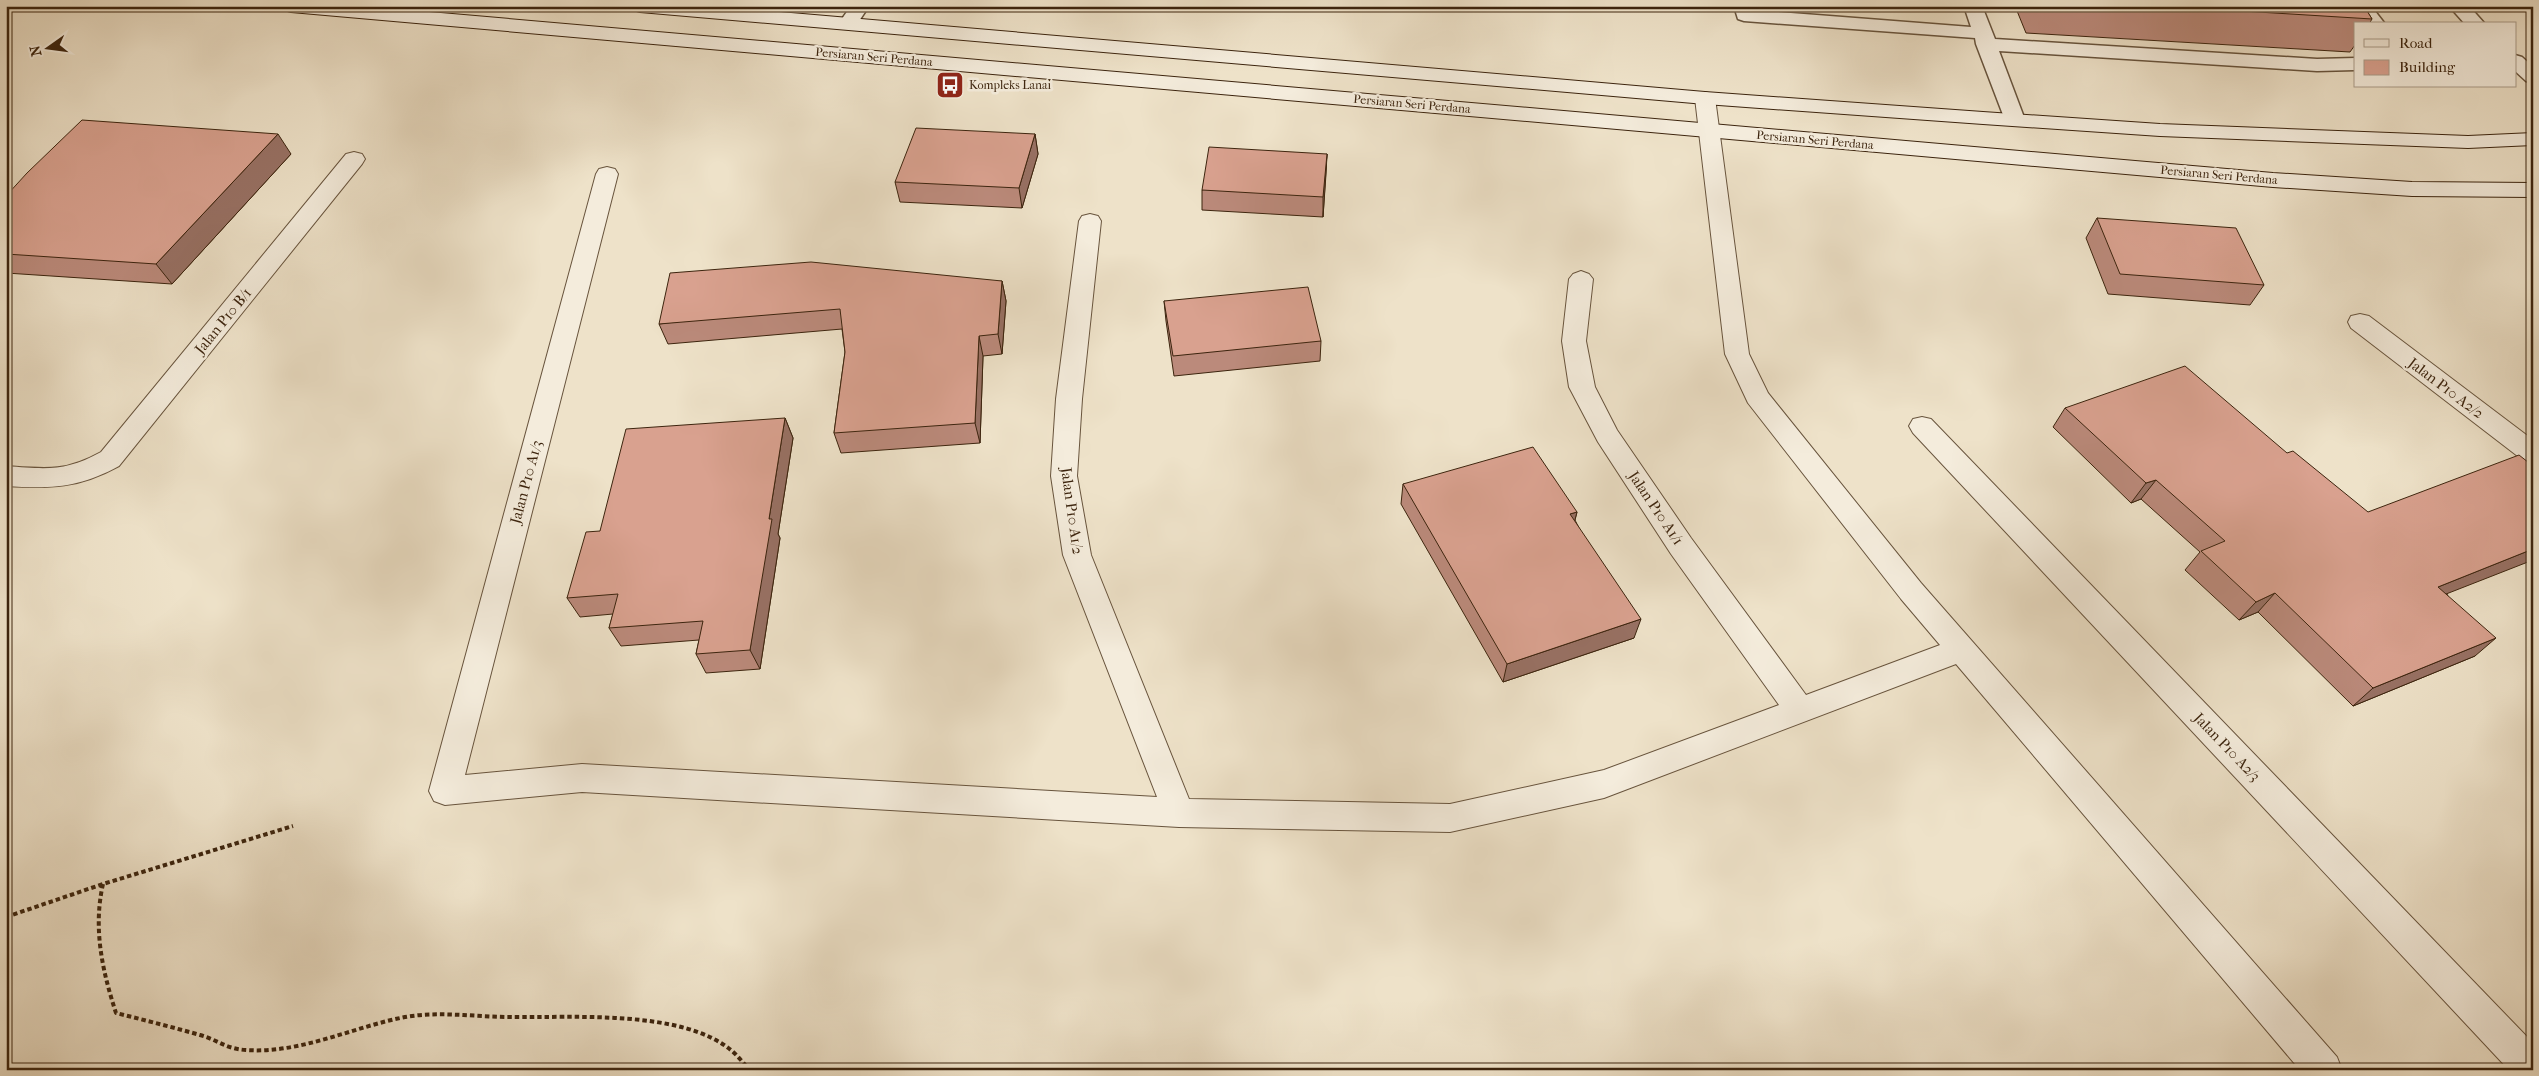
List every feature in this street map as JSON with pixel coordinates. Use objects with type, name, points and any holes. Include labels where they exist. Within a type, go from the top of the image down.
[{"type":"street","name":"Persiaran Seri Perdana","points":[[291,6],[2283,181],[2412,189],[2533,190]]},
{"type":"street","points":[[640,6],[734,10],[848,24],[1705,98],[2015,120],[2160,130],[2438,140],[2533,138]]},
{"type":"street","points":[[1705,98],[1737,354],[1757,397],[1911,591],[2324,1070]]},
{"type":"street","name":"Jalan P10 B/1","points":[[6,476],[61,480],[86,474],[110,460],[354,159]]},
{"type":"street","name":"Jalan P10 A1/3","points":[[607,174],[445,791],[582,778],[1179,812]]},
{"type":"street","name":"Jalan P10 A1/2","points":[[1090,221],[1069,399],[1064,476],[1077,555],[1179,812]]},
{"type":"street","name":"Jalan P10 A1/1","points":[[1581,279],[1574,341],[1582,387],[1606,435],[1681,546],[1802,711]]},
{"type":"street","name":"Jalan P10 A2/2","points":[[2360,322],[2533,454]]},
{"type":"street","name":"Jalan P10 A2/3","points":[[1922,426],[2533,1069]]},
{"type":"street","points":[[1179,812],[1450,818],[1604,784],[1802,711],[1962,649]]},
{"type":"lane","points":[[848,24],[860,6]]},
{"type":"lane","points":[[1743,6],[1744,15],[1983,38],[2316,65],[2354,64]]},
{"type":"lane","points":[[1973,6],[1983,38],[2015,120]]},
{"type":"lane","points":[[2361,6],[2374,22]]},
{"type":"lane","points":[[2458,6],[2474,22]]},
{"type":"lane","points":[[2516,62],[2533,77]]},
{"type":"path","points":[[6,917],[103,884],[293,826]]},
{"type":"path","points":[[103,884],[98,898],[102,967],[116,1013],[203,1036],[214,1045],[251,1051],[322,1040],[366,1026],[407,1017],[616,1017],[698,1032],[720,1041],[744,1060],[750,1070]]},
{"type":"building","points":[[2160,6],[2364,6],[2372,19]]},
{"type":"building","points":[[82,120],[278,134],[156,264],[6,254],[6,196]]},
{"type":"building","points":[[916,128],[1035,134],[1019,188],[895,182]]},
{"type":"building","points":[[1209,147],[1327,154],[1323,197],[1202,190]]},
{"type":"building","points":[[2097,218],[2236,228],[2264,285],[2120,274]]},
{"type":"building","points":[[811,262],[1002,281],[998,334],[979,336],[975,423],[834,433],[845,352],[840,309],[659,324],[670,273]]},
{"type":"building","points":[[1308,287],[1321,341],[1173,356],[1164,301]]},
{"type":"building","points":[[2185,366],[2287,453],[2293,451],[2368,512],[2519,455],[2533,466],[2533,549],[2438,587],[2496,638],[2373,688],[2275,593],[2256,602],[2201,551],[2225,541],[2156,480],[2146,483],[2065,408]]},
{"type":"building","points":[[785,418],[769,519],[772,519],[750,650],[696,654],[703,621],[609,628],[618,594],[567,598],[586,532],[600,531],[626,429]]},
{"type":"building","points":[[1533,447],[1577,512],[1570,514],[1641,619],[1507,664],[1403,484]]},
{"type":"place","name":"Kompleks Lanai","points":[[950,85]]}]
